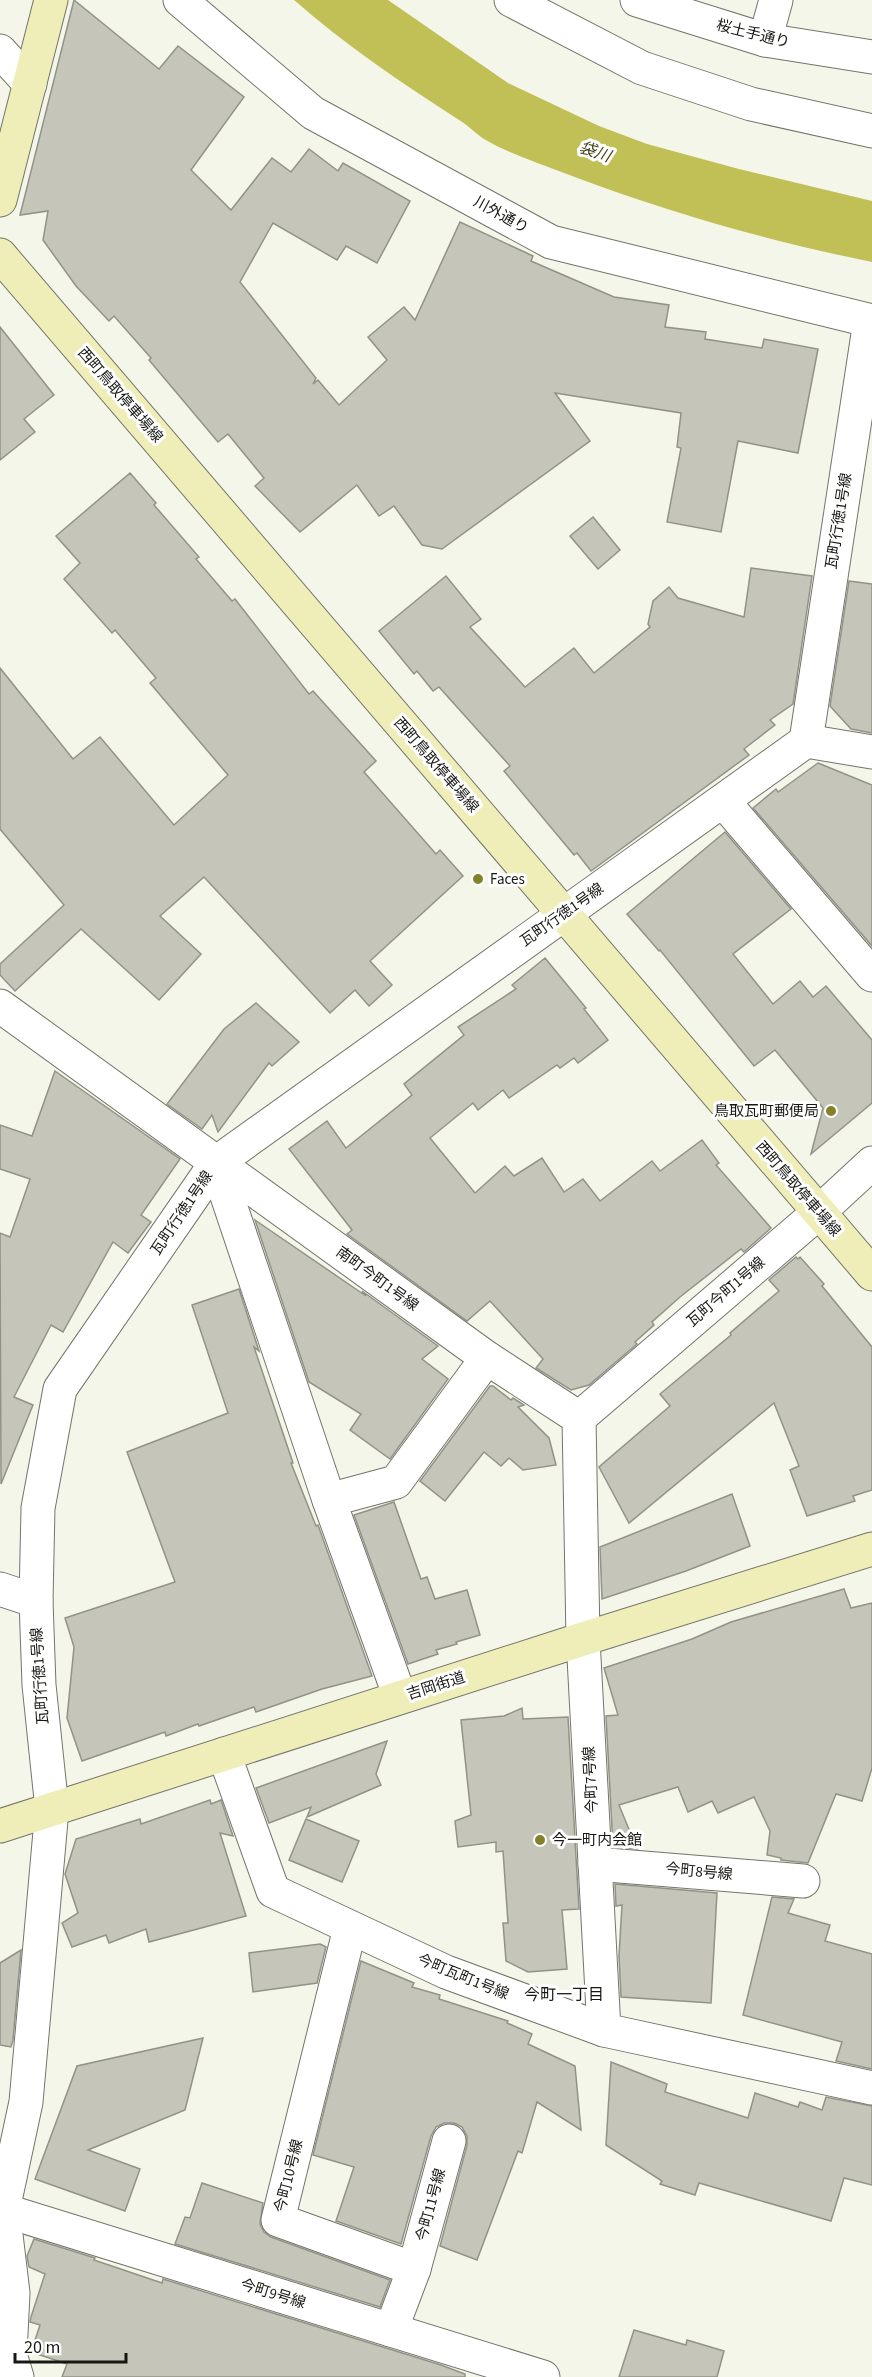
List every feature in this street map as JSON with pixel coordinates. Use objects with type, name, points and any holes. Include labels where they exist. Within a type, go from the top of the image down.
[{"type":"main road","points":[[0,200],[51,0]]},
{"type":"main road","name":"西町鳥取停車場線","points":[[0,255],[872,1274]]},
{"type":"main road","name":"吉岡街道","points":[[0,1826],[400,1697],[872,1549]]},
{"type":"street","name":"川外通り","points":[[180,0],[313,113],[551,242],[871,321]]},
{"type":"street","points":[[511,0],[642,68],[751,104],[872,131]]},
{"type":"street","name":"桜土手通り","points":[[637,0],[765,40],[872,57]]},
{"type":"street","points":[[765,40],[776,0]]},
{"type":"street","points":[[0,51],[30,84]]},
{"type":"street","name":"瓦町行徳1号線","points":[[16,2377],[10,2354],[14,2293],[3,2210],[26,2102],[52,1809],[39,1685],[36,1601],[38,1508],[60,1389],[216,1163],[806,741],[871,321]]},
{"type":"street","points":[[806,741],[872,752]]},
{"type":"street","points":[[723,801],[872,975]]},
{"type":"street","name":"南町今町1号線","points":[[0,1006],[488,1358],[579,1419]]},
{"type":"street","points":[[216,1163],[329,1500],[400,1697]]},
{"type":"street","name":"瓦町今町1号線","points":[[579,1419],[818,1213],[872,1163]]},
{"type":"street","points":[[329,1500],[396,1482],[488,1358]]},
{"type":"street","points":[[579,1419],[583,1639]]},
{"type":"street","points":[[0,1589],[36,1601]]},
{"type":"street","name":"今町7号線","points":[[583,1639],[604,2030]]},
{"type":"street","name":"今町瓦町1号線","points":[[224,1754],[273,1891],[446,1972],[604,2030],[872,2088]]},
{"type":"street","name":"今町8号線","points":[[595,1864],[803,1881]]},
{"type":"street","name":"今町10号線","points":[[350,1928],[278,2220],[414,2269]]},
{"type":"street","name":"今町11号線","points":[[414,2269],[449,2141]]},
{"type":"street","name":"今町9号線","points":[[3,2210],[543,2377]]},
{"type":"street","points":[[391,2330],[414,2269]]},
{"type":"water","name":"袋川","points":[[294,0],[388,0],[508,83],[599,126],[647,144],[872,201],[872,262],[795,245],[683,214],[505,150],[484,139],[374,63]]},
{"type":"building","points":[[74,0],[159,69],[178,46],[244,97],[191,170],[231,210],[272,158],[291,172],[309,149],[338,171],[343,163],[410,201],[377,263],[346,246],[337,260],[273,223],[240,282],[316,378],[313,384],[318,380],[339,405],[387,360],[368,337],[404,307],[415,320],[460,222],[533,256],[531,261],[614,297],[669,305],[665,327],[706,332],[705,339],[762,348],[764,339],[818,349],[798,453],[738,441],[721,532],[667,522],[681,448],[677,447],[681,413],[555,393],[590,441],[442,549],[422,545],[394,506],[379,516],[357,485],[300,532],[255,486],[264,478],[228,434],[218,442],[114,316],[109,321],[76,286],[43,240],[48,211],[20,215]]},
{"type":"building","points":[[0,327],[54,395],[24,419],[35,432],[0,460]]},
{"type":"building","points":[[130,473],[199,557],[196,559],[232,601],[235,599],[309,694],[313,691],[376,761],[364,772],[436,854],[440,850],[463,876],[370,961],[392,985],[369,1006],[355,990],[330,1013],[204,877],[160,916],[201,954],[159,1000],[81,929],[15,991],[0,975],[0,964],[64,905],[0,829],[0,668],[73,759],[100,737],[174,825],[228,775],[150,683],[156,678],[115,630],[112,633],[64,579],[80,563],[56,536]]},
{"type":"building","points":[[593,517],[620,550],[598,569],[570,536]]},
{"type":"building","points":[[751,568],[812,576],[793,704],[770,720],[775,725],[744,749],[749,755],[591,871],[577,853],[574,855],[504,771],[510,766],[439,687],[433,691],[417,671],[414,674],[379,631],[446,576],[481,619],[470,627],[525,687],[574,648],[594,673],[650,627],[648,624],[653,601],[669,587],[678,598],[744,617]]},
{"type":"building","points":[[849,581],[872,584],[872,733],[851,729],[830,706]]},
{"type":"building","points":[[818,763],[872,785],[872,946],[753,808],[776,789],[778,792]]},
{"type":"building","points":[[725,832],[791,909],[733,954],[773,1004],[800,981],[813,997],[826,986],[872,1040],[872,1103],[811,1154],[823,1108],[775,1050],[754,1066],[660,950],[627,914]]},
{"type":"building","points":[[545,958],[586,1008],[584,1009],[608,1040],[578,1063],[574,1058],[560,1068],[557,1065],[509,1098],[503,1090],[478,1110],[473,1103],[430,1138],[475,1193],[505,1166],[514,1176],[542,1158],[564,1192],[583,1179],[600,1201],[652,1161],[660,1171],[702,1140],[719,1163],[716,1165],[771,1228],[744,1252],[741,1249],[680,1297],[652,1322],[654,1325],[635,1342],[637,1344],[589,1385],[571,1390],[536,1368],[543,1359],[490,1301],[467,1321],[347,1234],[352,1230],[289,1149],[327,1121],[346,1148],[412,1095],[404,1084],[464,1035],[458,1027],[516,989],[512,985]]},
{"type":"building","points":[[256,1003],[299,1042],[272,1066],[269,1063],[218,1132],[212,1115],[202,1129],[167,1104],[224,1029]]},
{"type":"building","points":[[55,1071],[180,1159],[141,1215],[151,1222],[128,1253],[113,1242],[63,1332],[51,1325],[14,1397],[33,1405],[1,1484],[0,1233],[10,1237],[30,1179],[0,1169],[0,1125],[32,1136]]},
{"type":"building","points":[[255,1220],[366,1296],[362,1291],[438,1346],[422,1359],[448,1379],[390,1459],[350,1430],[361,1414],[309,1382]]},
{"type":"building","points":[[796,1257],[798,1259],[800,1257],[824,1284],[822,1286],[872,1347],[872,1490],[853,1496],[855,1501],[807,1516],[790,1470],[799,1466],[774,1403],[629,1523],[599,1467],[670,1406],[660,1394],[731,1335],[730,1333],[779,1291],[769,1280]]},
{"type":"building","points":[[239,1289],[259,1351],[254,1347],[293,1463],[291,1463],[316,1526],[318,1525],[372,1676],[322,1689],[256,1712],[254,1707],[166,1736],[165,1732],[82,1761],[67,1718],[74,1647],[65,1618],[175,1582],[127,1452],[228,1413],[192,1305]]},
{"type":"building","points":[[490,1386],[511,1400],[513,1398],[524,1405],[518,1407],[549,1438],[556,1465],[523,1470],[509,1458],[501,1466],[484,1452],[445,1501],[420,1481]]},
{"type":"building","points":[[732,1494],[750,1546],[686,1571],[602,1599],[600,1547]]},
{"type":"building","points":[[394,1502],[421,1579],[427,1577],[435,1599],[467,1590],[480,1635],[436,1650],[438,1654],[408,1664],[354,1515]]},
{"type":"building","points":[[844,1589],[851,1608],[872,1603],[872,1768],[862,1801],[836,1794],[808,1863],[781,1860],[781,1858],[767,1855],[770,1831],[754,1797],[718,1813],[712,1801],[688,1812],[678,1787],[619,1805],[637,1849],[613,1847],[606,1716],[618,1715],[604,1668],[692,1639],[731,1622]]},
{"type":"building","points":[[522,1708],[523,1719],[568,1717],[579,1909],[562,1910],[567,1969],[528,1972],[506,1961],[503,1923],[508,1923],[503,1851],[496,1852],[496,1842],[458,1847],[455,1821],[471,1815],[461,1720],[504,1716]]},
{"type":"building","points":[[387,1741],[376,1774],[381,1785],[307,1817],[311,1807],[269,1823],[256,1788]]},
{"type":"building","points":[[210,1800],[211,1804],[221,1800],[233,1836],[220,1833],[246,1916],[149,1942],[146,1929],[109,1943],[106,1935],[72,1947],[62,1923],[78,1913],[65,1874],[76,1839],[140,1819],[141,1824]]},
{"type":"building","points":[[306,1819],[359,1841],[342,1882],[289,1860]]},
{"type":"building","points":[[615,1884],[717,1893],[711,2003],[621,1997],[619,1956],[622,1905],[616,1906]]},
{"type":"building","points":[[772,1897],[794,1899],[788,1913],[830,1925],[825,1941],[872,1954],[872,2069],[836,2061],[842,2042],[743,2015]]},
{"type":"building","points":[[320,1944],[326,1947],[317,1983],[253,1992],[249,1953]]},
{"type":"building","points":[[21,1950],[11,2047],[0,2045],[0,1963]]},
{"type":"building","points":[[361,1961],[414,1983],[412,1987],[440,1995],[439,1999],[508,2021],[507,2023],[532,2034],[528,2044],[575,2066],[581,2130],[537,2102],[522,2153],[518,2151],[477,2260],[440,2246],[467,2145],[467,2136],[462,2127],[454,2123],[444,2123],[436,2127],[431,2136],[401,2244],[336,2221],[354,2167],[313,2155]]},
{"type":"building","points":[[203,2038],[185,2110],[88,2150],[140,2169],[125,2211],[35,2179],[77,2066]]},
{"type":"building","points":[[611,2062],[667,2084],[665,2092],[748,2118],[755,2093],[798,2107],[800,2102],[822,2110],[826,2097],[872,2106],[872,2185],[844,2178],[831,2221],[699,2183],[695,2195],[660,2184],[662,2181],[606,2145]]},
{"type":"building","points":[[202,2183],[263,2203],[260,2224],[264,2232],[271,2237],[390,2280],[380,2307],[175,2244],[185,2217],[190,2218]]},
{"type":"building","points":[[34,2239],[95,2258],[94,2260],[162,2283],[163,2279],[441,2365],[465,2374],[465,2377],[62,2377],[67,2364],[31,2352],[40,2325],[30,2322],[45,2274],[29,2267],[27,2256]]},
{"type":"building","points":[[634,2330],[686,2345],[687,2340],[724,2351],[717,2377],[619,2377]]},
{"type":"place","name":"Faces","points":[[478,879]]},
{"type":"place","name":"鳥取瓦町郵便局","points":[[831,1111]]},
{"type":"place","name":"今一町内会館","points":[[540,1840]]},
{"type":"district","name":"今町一丁目","points":[[564,1995]]}]
